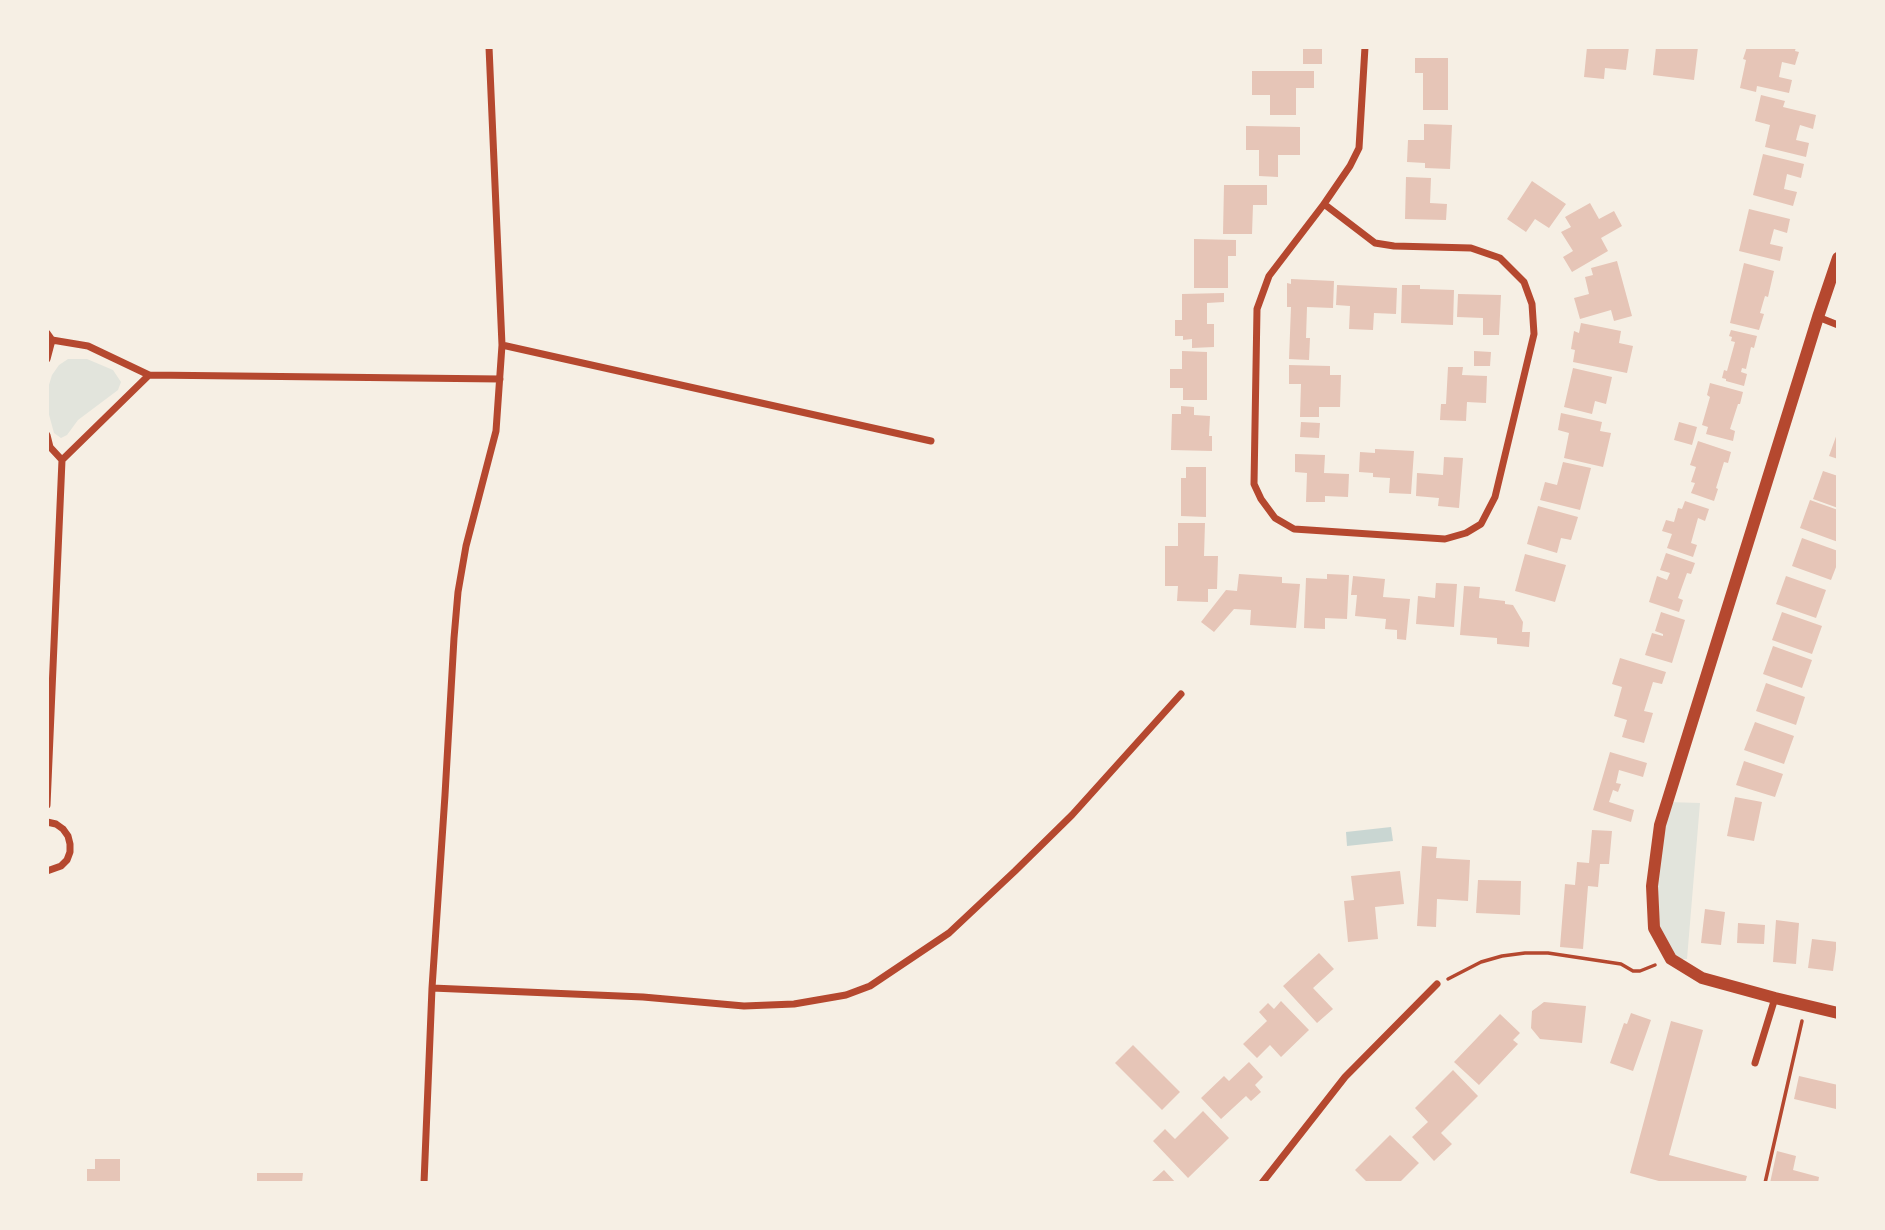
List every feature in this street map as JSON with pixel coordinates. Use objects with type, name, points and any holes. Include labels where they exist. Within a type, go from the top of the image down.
[{"type":"street","points":[[424,1183],[432,988],[458,592],[466,546],[496,432],[502,345],[489,47]]},
{"type":"street","points":[[1324,204],[1375,243],[1471,248],[1500,258],[1524,282],[1532,304],[1534,334],[1531,348],[1495,498],[1481,524],[1466,533],[1445,539],[1294,529],[1275,518],[1254,484],[1257,309],[1269,276],[1324,204],[1359,148],[1365,47]]},
{"type":"street","points":[[1838,257],[1660,825],[1652,886],[1654,928],[1671,959],[1702,978],[1838,1013]]},
{"type":"street","points":[[1818,317],[1838,325]]},
{"type":"street","points":[[47,359],[49,337],[88,346],[149,375],[500,379]]},
{"type":"street","points":[[502,345],[931,441]]},
{"type":"street","points":[[47,805],[62,460],[149,375]]},
{"type":"street","points":[[47,435],[50,447],[62,460]]},
{"type":"street","points":[[432,988],[643,997],[744,1006],[794,1004],[846,995],[870,986],[949,933],[1072,815],[1181,694]]},
{"type":"street","points":[[47,822],[63,829],[71,844],[67,860],[61,866],[47,871]]},
{"type":"street","points":[[1262,1183],[1345,1077],[1437,984]]},
{"type":"street","points":[[1755,1063],[1775,998]]},
{"type":"path","points":[[1437,984],[1481,962],[1525,953],[1548,953],[1621,964],[1633,971],[1640,971],[1671,959]]},
{"type":"path","points":[[1765,1183],[1805,1005]]},
{"type":"shaded area","points":[[68,359],[87,359],[113,370],[121,382],[118,390],[78,420],[67,435],[61,438],[54,433],[48,411],[48,388],[52,375],[59,365]]},
{"type":"shaded area","points":[[1667,802],[1700,803],[1687,959],[1671,959],[1654,928],[1652,886]]},
{"type":"shaded area","points":[[1391,827],[1393,841],[1347,846],[1346,832]]},
{"type":"building","points":[[1303,47],[1322,47],[1322,64],[1303,64]]},
{"type":"building","points":[[1587,47],[1629,47],[1626,70],[1605,68],[1604,79],[1584,77]]},
{"type":"building","points":[[1656,47],[1698,47],[1694,80],[1653,75]]},
{"type":"building","points":[[1747,47],[1796,47],[1795,51],[1799,52],[1795,65],[1782,62],[1779,77],[1792,80],[1789,93],[1757,86],[1756,92],[1740,88]]},
{"type":"building","points":[[1415,58],[1448,58],[1448,110],[1423,110],[1423,73],[1415,73]]},
{"type":"building","points":[[1252,71],[1314,71],[1314,88],[1296,88],[1296,115],[1270,115],[1270,95],[1252,95]]},
{"type":"building","points":[[1761,95],[1785,101],[1783,107],[1816,115],[1813,129],[1800,125],[1796,140],[1809,143],[1806,157],[1765,147],[1770,125],[1755,121]]},
{"type":"building","points":[[1424,124],[1452,125],[1450,169],[1425,168],[1425,163],[1407,162],[1408,140],[1424,140]]},
{"type":"building","points":[[1246,126],[1300,127],[1300,155],[1278,155],[1278,177],[1259,176],[1259,150],[1246,150]]},
{"type":"building","points":[[1763,154],[1804,164],[1801,178],[1787,174],[1784,189],[1797,192],[1793,206],[1753,195]]},
{"type":"building","points":[[1406,177],[1431,178],[1430,203],[1447,204],[1446,220],[1405,219]]},
{"type":"building","points":[[1532,181],[1566,204],[1549,228],[1535,219],[1526,232],[1507,219]]},
{"type":"building","points":[[1224,185],[1267,185],[1267,205],[1253,205],[1252,234],[1223,234]]},
{"type":"building","points":[[1590,203],[1599,219],[1614,211],[1622,226],[1601,238],[1608,251],[1572,272],[1563,257],[1573,251],[1561,232],[1571,227],[1565,217]]},
{"type":"building","points":[[1749,209],[1790,219],[1787,233],[1774,229],[1770,244],[1783,247],[1780,261],[1739,251]]},
{"type":"building","points":[[1194,239],[1236,240],[1236,256],[1228,256],[1228,288],[1194,288]]},
{"type":"building","points":[[1617,261],[1632,316],[1614,321],[1611,310],[1580,319],[1574,298],[1589,294],[1585,277],[1593,275],[1591,268]]},
{"type":"building","points":[[1744,263],[1774,271],[1768,297],[1765,296],[1760,313],[1764,314],[1759,330],[1730,323]]},
{"type":"building","points":[[1291,279],[1334,281],[1333,308],[1307,307],[1306,338],[1310,338],[1309,360],[1289,359],[1291,307],[1287,307],[1287,283],[1291,284]]},
{"type":"building","points":[[1337,285],[1397,288],[1396,314],[1374,313],[1373,330],[1349,329],[1350,306],[1336,305]]},
{"type":"building","points":[[1402,285],[1420,285],[1420,289],[1454,290],[1453,325],[1401,323]]},
{"type":"building","points":[[1224,293],[1224,302],[1207,303],[1207,324],[1214,324],[1214,347],[1192,348],[1192,339],[1183,340],[1183,336],[1175,336],[1175,320],[1182,320],[1182,294]]},
{"type":"building","points":[[1458,294],[1501,295],[1499,335],[1483,335],[1483,318],[1457,317]]},
{"type":"building","points":[[1581,323],[1621,331],[1619,343],[1633,346],[1627,373],[1573,362],[1575,350],[1571,349],[1574,331],[1579,333]]},
{"type":"building","points":[[1731,330],[1757,336],[1754,348],[1751,347],[1746,369],[1742,368],[1741,372],[1747,374],[1744,386],[1722,378],[1724,370],[1727,371],[1735,342],[1731,341],[1732,337],[1729,336]]},
{"type":"building","points":[[1182,351],[1207,352],[1207,400],[1183,400],[1183,388],[1170,388],[1170,369],[1182,369]]},
{"type":"building","points":[[1474,351],[1491,352],[1490,366],[1474,366]]},
{"type":"building","points":[[1289,365],[1330,366],[1330,375],[1341,375],[1340,407],[1319,407],[1319,417],[1300,417],[1301,384],[1289,384]]},
{"type":"building","points":[[1448,367],[1463,367],[1462,375],[1487,376],[1486,403],[1467,402],[1466,421],[1440,420],[1441,404],[1446,404]]},
{"type":"building","points":[[1573,368],[1612,377],[1606,404],[1595,401],[1592,414],[1564,407]]},
{"type":"building","points":[[1710,383],[1743,392],[1730,429],[1735,431],[1733,441],[1706,434],[1708,427],[1702,425],[1710,397],[1707,395]]},
{"type":"building","points":[[1181,406],[1194,407],[1194,415],[1210,416],[1209,436],[1212,436],[1212,451],[1171,450],[1172,414],[1181,414]]},
{"type":"building","points":[[1561,413],[1602,422],[1600,431],[1611,433],[1603,467],[1564,458],[1569,433],[1558,430]]},
{"type":"building","points":[[1301,422],[1320,423],[1319,438],[1300,437]]},
{"type":"building","points":[[1679,422],[1697,427],[1692,445],[1674,440]]},
{"type":"building","points":[[1838,431],[1838,459],[1829,456]]},
{"type":"building","points":[[1698,441],[1731,452],[1728,463],[1724,462],[1714,501],[1691,493],[1696,467],[1690,465]]},
{"type":"building","points":[[1375,449],[1414,451],[1411,494],[1389,493],[1390,478],[1373,477],[1373,473],[1359,472],[1360,452],[1375,453]]},
{"type":"building","points":[[1295,454],[1325,455],[1324,473],[1349,474],[1348,497],[1325,496],[1325,502],[1306,502],[1307,473],[1295,472]]},
{"type":"building","points":[[1444,457],[1463,458],[1459,508],[1438,506],[1439,498],[1416,496],[1417,473],[1443,475]]},
{"type":"building","points":[[1563,462],[1591,468],[1580,510],[1540,500],[1545,482],[1557,485]]},
{"type":"building","points":[[1186,467],[1206,467],[1206,517],[1181,516],[1181,478],[1186,478]]},
{"type":"building","points":[[1823,471],[1838,476],[1838,508],[1813,499]]},
{"type":"building","points":[[1810,500],[1838,510],[1838,542],[1800,528]]},
{"type":"building","points":[[1685,501],[1709,509],[1705,521],[1698,518],[1691,543],[1697,545],[1693,557],[1667,548],[1672,534],[1662,531],[1666,520],[1674,522],[1678,508],[1682,509]]},
{"type":"building","points":[[1538,506],[1578,517],[1571,540],[1561,538],[1557,553],[1527,544]]},
{"type":"building","points":[[1178,523],[1205,523],[1204,556],[1218,556],[1217,589],[1208,589],[1208,602],[1177,601],[1178,586],[1165,586],[1165,546],[1178,546]]},
{"type":"building","points":[[1802,538],[1838,551],[1838,562],[1831,580],[1792,566]]},
{"type":"building","points":[[1666,553],[1695,563],[1691,574],[1687,573],[1678,598],[1683,600],[1679,612],[1649,602],[1657,576],[1667,580],[1670,573],[1660,570]]},
{"type":"building","points":[[1525,554],[1566,565],[1555,602],[1515,591]]},
{"type":"building","points":[[1239,574],[1282,577],[1282,583],[1300,584],[1296,628],[1250,625],[1251,610],[1234,609],[1214,632],[1201,622],[1226,590],[1237,591]]},
{"type":"building","points":[[1327,574],[1349,575],[1347,619],[1325,618],[1325,629],[1304,628],[1306,578],[1327,579]]},
{"type":"building","points":[[1353,576],[1385,579],[1383,597],[1410,599],[1406,640],[1397,639],[1397,630],[1385,629],[1386,619],[1355,616],[1357,595],[1351,595]]},
{"type":"building","points":[[1786,576],[1826,590],[1816,618],[1776,604]]},
{"type":"building","points":[[1436,583],[1457,584],[1454,627],[1416,624],[1418,596],[1435,598]]},
{"type":"building","points":[[1464,586],[1480,587],[1479,598],[1505,601],[1505,604],[1513,605],[1523,622],[1522,632],[1530,632],[1529,647],[1497,644],[1497,638],[1460,635]]},
{"type":"building","points":[[1661,612],[1685,620],[1672,663],[1645,655],[1652,633],[1663,636],[1655,631]]},
{"type":"building","points":[[1782,612],[1822,626],[1812,654],[1772,640]]},
{"type":"building","points":[[1773,646],[1812,660],[1802,688],[1763,674]]},
{"type":"building","points":[[1620,658],[1666,672],[1662,684],[1653,682],[1644,711],[1653,713],[1644,743],[1622,737],[1627,720],[1614,716],[1622,687],[1612,684]]},
{"type":"building","points":[[1766,683],[1805,697],[1796,725],[1756,711]]},
{"type":"building","points":[[1755,722],[1794,736],[1784,764],[1744,750]]},
{"type":"building","points":[[1610,752],[1647,763],[1643,777],[1619,770],[1616,783],[1621,784],[1618,792],[1613,790],[1609,802],[1634,810],[1631,822],[1593,810]]},
{"type":"building","points":[[1744,761],[1783,774],[1775,797],[1736,785]]},
{"type":"building","points":[[1735,797],[1762,802],[1754,841],[1727,836]]},
{"type":"building","points":[[1592,830],[1612,831],[1609,864],[1600,864],[1598,887],[1588,886],[1583,949],[1560,947],[1565,884],[1575,885],[1577,862],[1589,863]]},
{"type":"building","points":[[1422,846],[1437,847],[1436,858],[1470,860],[1468,901],[1437,899],[1436,927],[1417,926]]},
{"type":"building","points":[[1400,871],[1404,904],[1375,907],[1378,939],[1348,942],[1344,901],[1354,900],[1351,876]]},
{"type":"building","points":[[1478,880],[1521,881],[1520,915],[1476,913]]},
{"type":"building","points":[[1705,909],[1725,912],[1721,945],[1701,943]]},
{"type":"building","points":[[1776,920],[1799,923],[1796,964],[1773,962]]},
{"type":"building","points":[[1738,923],[1765,925],[1764,944],[1737,943]]},
{"type":"building","points":[[1812,939],[1837,942],[1833,971],[1808,968]]},
{"type":"building","points":[[1319,953],[1334,969],[1313,988],[1333,1009],[1317,1023],[1283,986]]},
{"type":"building","points":[[1281,1001],[1309,1030],[1281,1057],[1270,1045],[1257,1058],[1243,1044],[1267,1021],[1259,1012],[1268,1003],[1274,1009]]},
{"type":"building","points":[[1544,1002],[1586,1006],[1582,1043],[1540,1039],[1531,1028],[1532,1011]]},
{"type":"building","points":[[1631,1013],[1651,1020],[1633,1071],[1610,1063],[1624,1023],[1627,1024]]},
{"type":"building","points":[[1500,1014],[1520,1033],[1513,1040],[1518,1044],[1479,1085],[1454,1062]]},
{"type":"building","points":[[1671,1021],[1703,1030],[1669,1155],[1747,1176],[1745,1183],[1666,1183],[1630,1173]]},
{"type":"building","points":[[1133,1045],[1180,1092],[1162,1110],[1115,1063]]},
{"type":"building","points":[[1249,1062],[1263,1077],[1255,1085],[1261,1092],[1251,1101],[1246,1096],[1221,1119],[1201,1098],[1224,1076],[1229,1081]]},
{"type":"building","points":[[1453,1070],[1478,1096],[1441,1133],[1452,1144],[1434,1161],[1412,1137],[1428,1122],[1415,1108]]},
{"type":"building","points":[[1799,1076],[1838,1085],[1836,1109],[1794,1099]]},
{"type":"building","points":[[1203,1111],[1229,1138],[1188,1178],[1153,1141],[1165,1129],[1175,1139]]},
{"type":"building","points":[[1390,1135],[1419,1163],[1399,1183],[1368,1183],[1355,1170]]},
{"type":"building","points":[[1777,1151],[1796,1156],[1793,1170],[1819,1177],[1818,1183],[1770,1183]]},
{"type":"building","points":[[95,1159],[120,1159],[120,1183],[87,1183],[87,1169],[95,1169]]},
{"type":"building","points":[[1164,1170],[1176,1183],[1150,1183]]},
{"type":"building","points":[[257,1173],[303,1173],[302,1183],[257,1183]]}]
